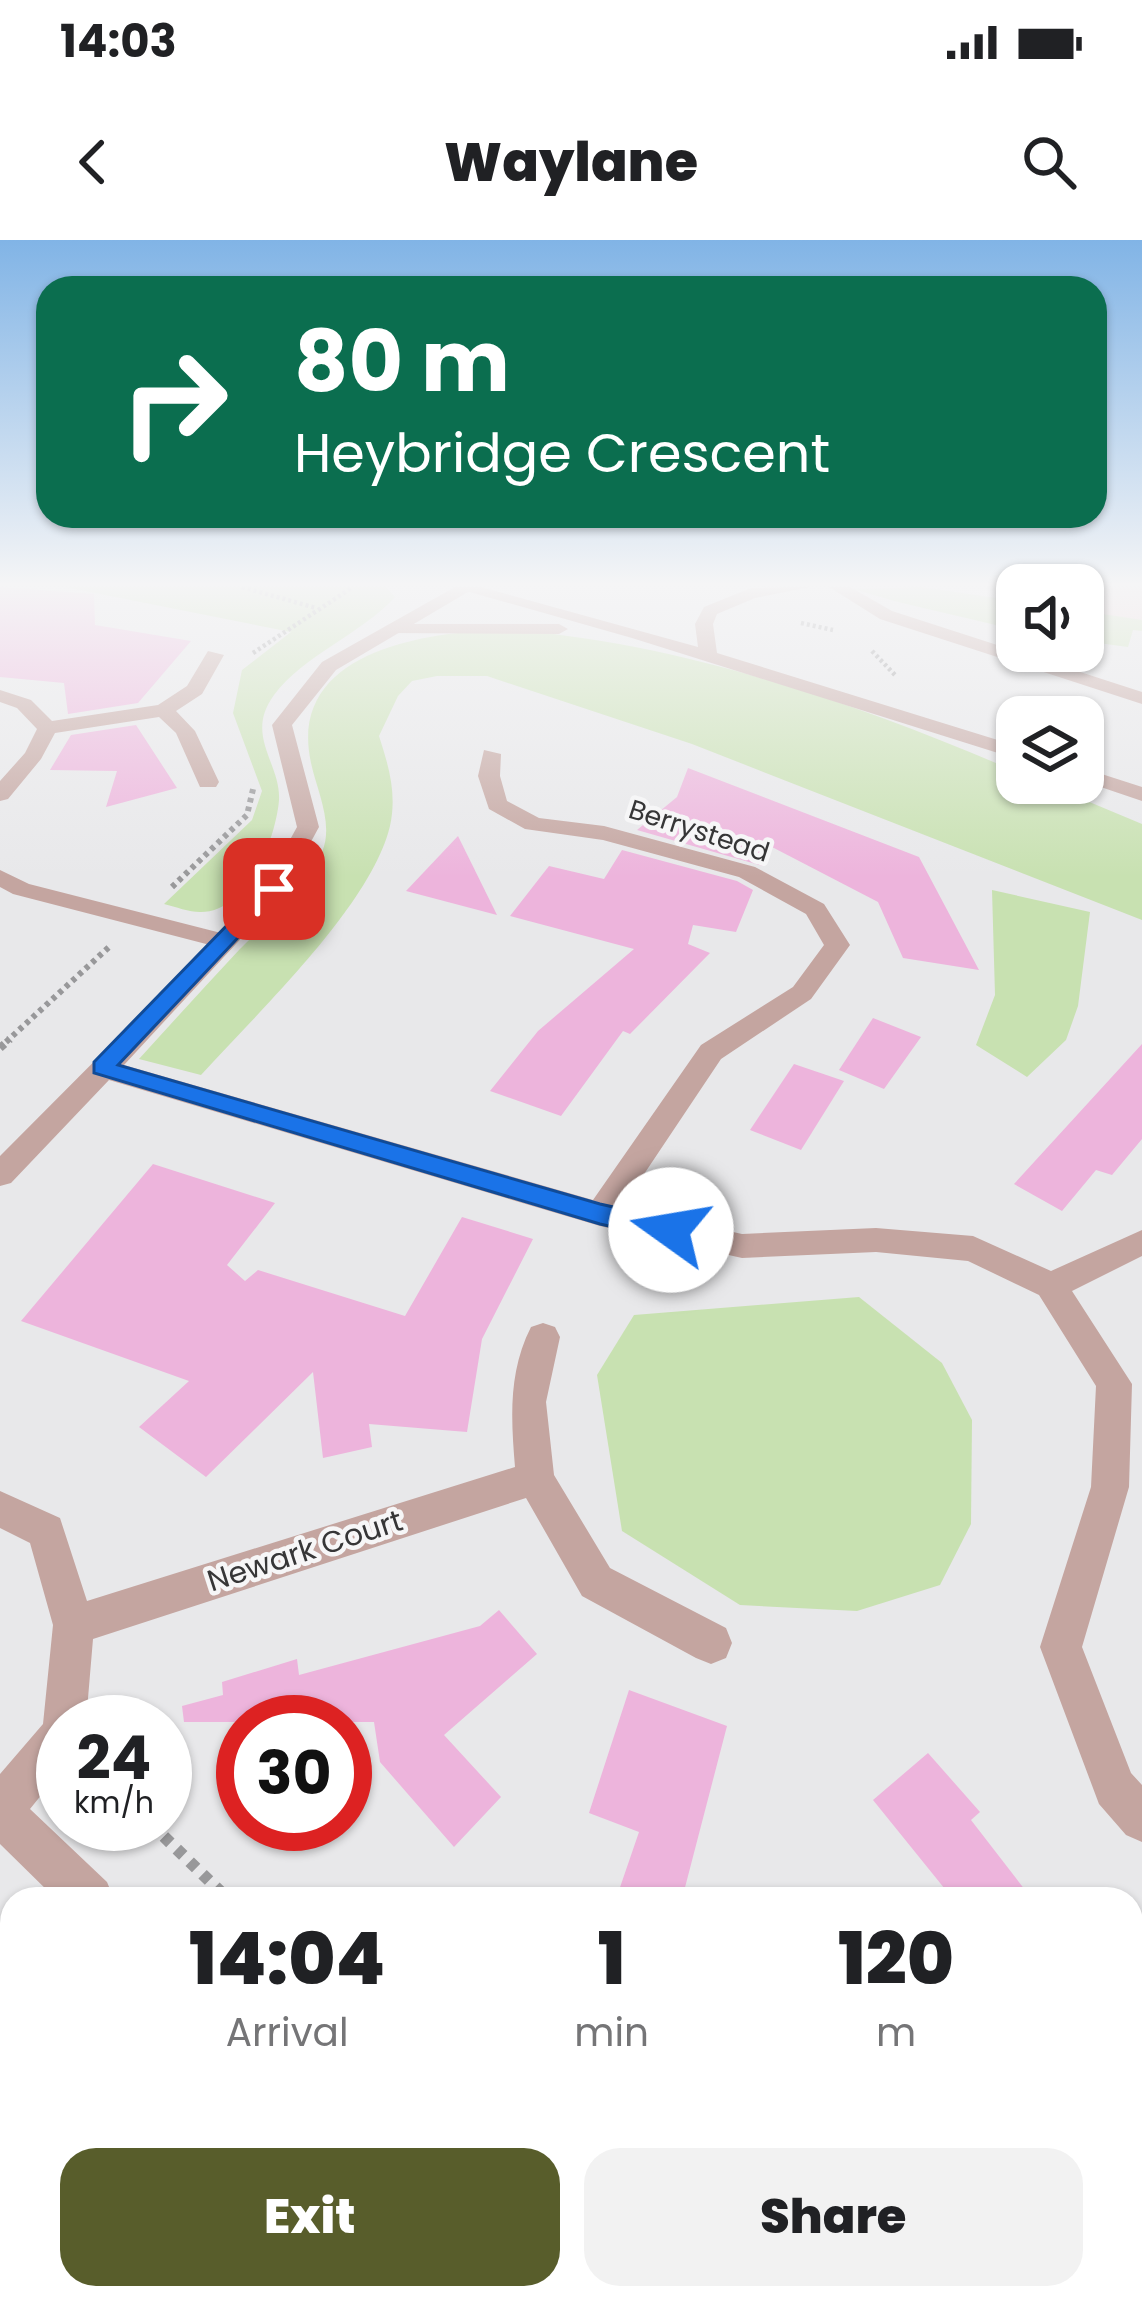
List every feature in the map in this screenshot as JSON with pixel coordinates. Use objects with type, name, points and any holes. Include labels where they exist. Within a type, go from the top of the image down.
[{"type":"street","points":[[47,728],[164,710],[199,684]]},
{"type":"street","points":[[0,1174],[274,889],[308,827],[282,724],[314,684]]},
{"type":"street","points":[[796,684],[996,746]]},
{"type":"street","points":[[1096,684],[1142,698]]},
{"type":"street","points":[[0,696],[24,704],[47,728]]},
{"type":"street","points":[[164,710],[184,731],[208,782]]},
{"type":"street","points":[[0,794],[34,755],[47,728]]},
{"type":"street","name":"Berrystead","points":[[490,754],[489,776],[497,803],[533,824],[604,833],[747,872],[815,909],[837,945],[802,993],[711,1052],[600,1214]]},
{"type":"street","points":[[1104,781],[1142,794]]},
{"type":"street","points":[[0,877],[21,889],[227,942]]},
{"type":"street","points":[[102,1068],[600,1214],[742,1246],[876,1240],[974,1249],[1051,1286],[1114,1384],[1110,1487],[1061,1647],[1115,1788],[1142,1819]]},
{"type":"street","points":[[1051,1286],[1142,1242]]},
{"type":"street","points":[[543,1337],[528,1402],[535,1478],[596,1582],[711,1643]]},
{"type":"street","name":"Newark Court","points":[[74,1625],[535,1478]]},
{"type":"street","points":[[0,1509],[46,1531],[74,1625],[67,1695]]},
{"type":"street","points":[[36,1767],[0,1811],[79,1887]]},
{"type":"path","points":[[0,1048],[247,815],[254,784]]},
{"type":"path","points":[[179,1851],[216,1887]]},
{"type":"green space","points":[[239,684],[285,684],[274,695],[262,724],[278,787],[272,834],[256,871],[232,900],[217,909],[196,912],[164,904],[252,820],[262,791],[233,713]]},
{"type":"green space","points":[[330,684],[410,684],[398,696],[379,736],[389,770],[392,814],[379,857],[337,924],[201,1075],[139,1059],[315,866],[325,841],[325,819],[311,763],[309,725],[320,694]]},
{"type":"green space","points":[[510,684],[779,684],[896,723],[996,763],[996,804],[1094,804],[1142,824],[1142,920],[692,744]]},
{"type":"green space","points":[[992,890],[1090,912],[1078,1006],[1066,1040],[1027,1077],[976,1045],[995,995]]},
{"type":"green space","points":[[859,1297],[942,1363],[972,1420],[971,1524],[940,1585],[857,1611],[740,1605],[622,1531],[597,1375],[634,1315]]},
{"type":"building","points":[[64,684],[155,684],[138,703],[68,714]]},
{"type":"building","points":[[136,725],[177,788],[106,807],[117,771],[50,770],[71,735]]},
{"type":"building","points":[[688,768],[919,857],[979,970],[903,958],[878,902],[772,847],[763,866],[637,830],[677,797]]},
{"type":"building","points":[[458,836],[497,915],[406,891]]},
{"type":"building","points":[[622,850],[737,881],[753,890],[736,932],[693,925],[688,944],[710,953],[630,1034],[623,1031],[561,1116],[490,1091],[538,1031],[634,949],[510,916],[549,866],[604,879]]},
{"type":"building","points":[[873,1018],[921,1037],[884,1089],[839,1070]]},
{"type":"building","points":[[1142,1044],[1142,1139],[1112,1175],[1096,1170],[1062,1211],[1014,1184]]},
{"type":"building","points":[[794,1064],[844,1081],[801,1150],[750,1130]]},
{"type":"building","points":[[153,1164],[275,1203],[227,1265],[245,1281],[258,1270],[405,1316],[462,1217],[533,1239],[482,1339],[467,1432],[369,1424],[372,1447],[323,1458],[313,1372],[206,1477],[139,1427],[189,1381],[21,1321]]},
{"type":"building","points":[[499,1610],[537,1654],[444,1735],[501,1797],[454,1847],[380,1762],[372,1695],[223,1695],[222,1682],[297,1659],[299,1675],[480,1626]]},
{"type":"building","points":[[629,1690],[727,1726],[685,1887],[620,1887],[639,1832],[589,1813]]},
{"type":"building","points":[[216,1697],[216,1722],[192,1722],[192,1703]]},
{"type":"building","points":[[928,1753],[980,1812],[971,1820],[1023,1887],[943,1887],[873,1800]]},
{"type":"route","points":[[274,889],[102,1068],[600,1214],[671,1230]]}]
